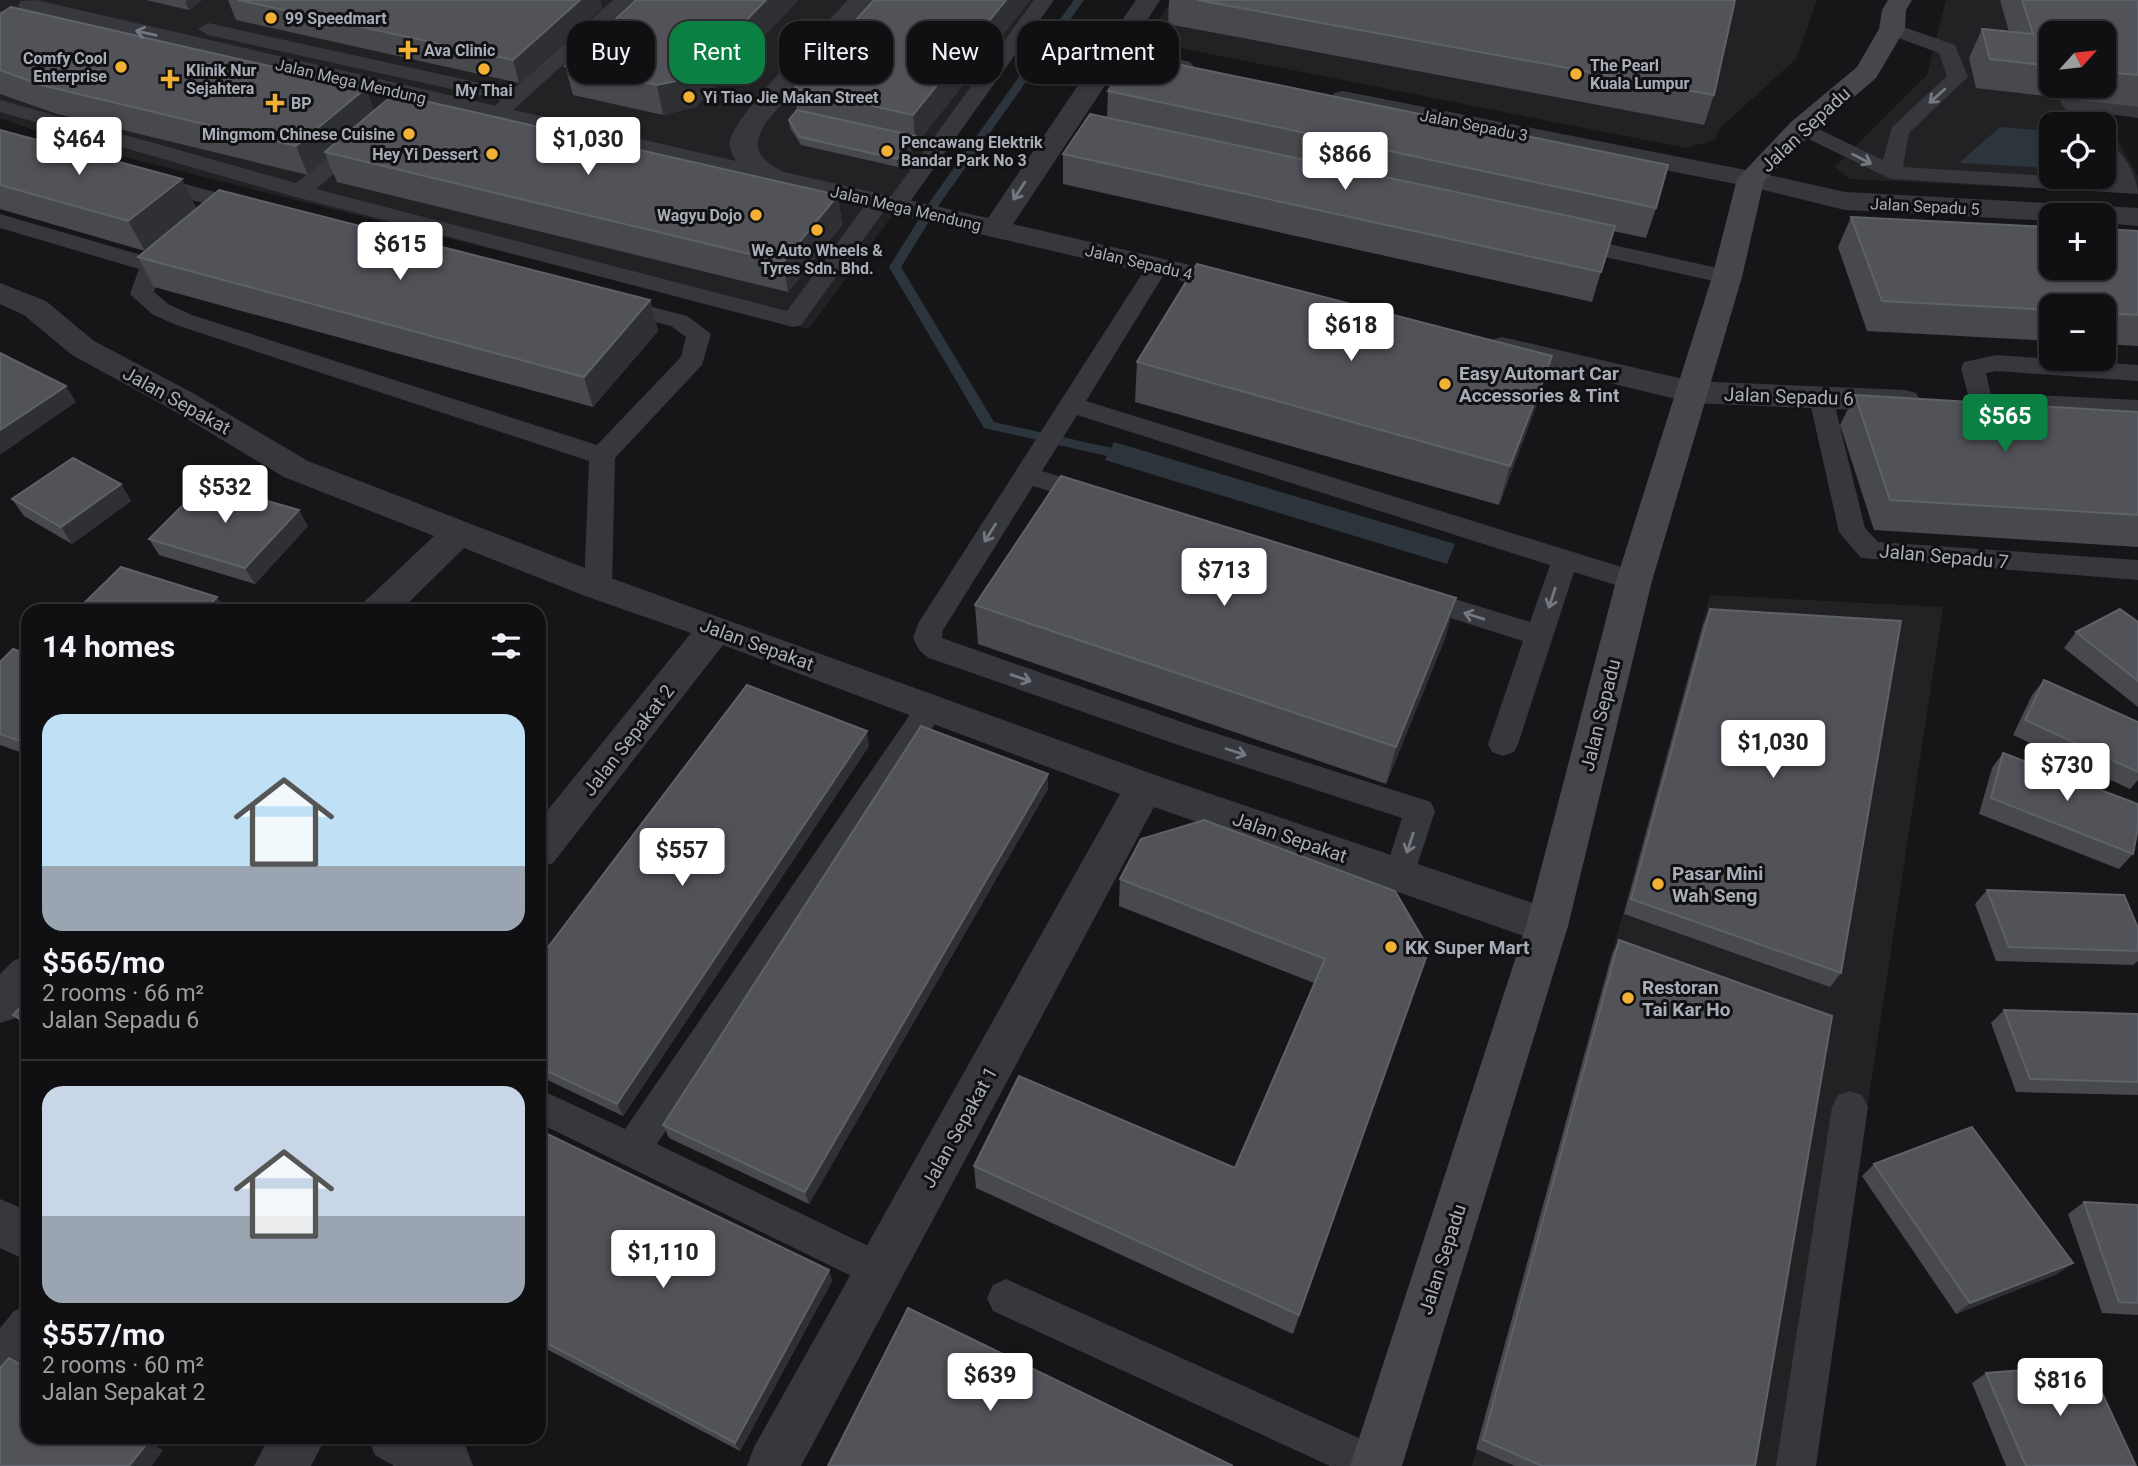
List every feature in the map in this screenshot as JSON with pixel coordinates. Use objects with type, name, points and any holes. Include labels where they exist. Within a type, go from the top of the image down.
[{"type":"street","name":"Jalan Mega Mendung","points":[[775,178],[757,169],[746,155],[744,139],[756,117],[861,0]]},
{"type":"street","points":[[1134,21],[1147,0]]},
{"type":"street","name":"Jalan Mega Mendung","points":[[48,6],[198,36],[415,96],[987,227]]},
{"type":"street","name":"Jalan Sepadu","points":[[1376,1466],[1547,926],[1634,581],[1727,277],[1751,179],[1801,128],[1867,72],[1892,10]]},
{"type":"street","points":[[1179,66],[1208,72]]},
{"type":"street","points":[[987,227],[1092,84]]},
{"type":"street","name":"Jalan Sepadu 3","points":[[1314,93],[1751,179]]},
{"type":"street","name":"Jalan Mega Mendung","points":[[642,149],[704,141],[756,117]]},
{"type":"street","name":"Jalan Sepadu 5","points":[[1751,179],[1845,201],[2039,212]]},
{"type":"street","name":"Jalan Sepadu 5","points":[[2116,216],[2138,217]]},
{"type":"street","name":"Jalan Sepadu 4","points":[[987,227],[1265,291]]},
{"type":"street","name":"Jalan Sepakat","points":[[0,292],[35,308],[83,348],[180,400],[296,469],[598,587],[1144,787],[1547,926]]},
{"type":"street","points":[[1478,342],[1692,392]]},
{"type":"street","name":"Jalan Sepadu 6","points":[[1692,392],[2138,411]]},
{"type":"street","points":[[384,604],[458,534]]},
{"type":"street","name":"Jalan Sepakat 2","points":[[546,833],[716,628]]},
{"type":"street","name":"Jalan Sepakat 1","points":[[774,1466],[1144,787]]},
{"type":"street","points":[[0,1004],[21,982]]},
{"type":"street","points":[[0,1222],[21,1233]]},
{"type":"street","points":[[280,1466],[295,1444]]},
{"type":"street","points":[[406,1444],[447,1466]]},
{"type":"lane","points":[[497,115],[624,0]]},
{"type":"lane","points":[[0,106],[300,191],[793,320],[896,205],[1044,0]]},
{"type":"lane","points":[[33,26],[48,6]]},
{"type":"lane","points":[[1891,173],[1899,131],[1958,77],[1948,49],[1892,10]]},
{"type":"lane","points":[[198,36],[227,14]]},
{"type":"lane","points":[[198,36],[516,97]]},
{"type":"lane","points":[[394,113],[415,96]]},
{"type":"lane","points":[[2077,112],[2070,102],[2138,112]]},
{"type":"lane","points":[[1801,128],[1891,173],[2039,182]]},
{"type":"lane","points":[[300,191],[374,131]]},
{"type":"lane","points":[[1058,131],[1086,137]]},
{"type":"lane","points":[[2116,164],[2134,188],[2116,187]]},
{"type":"lane","points":[[133,177],[266,212]]},
{"type":"lane","points":[[226,202],[152,265],[142,295],[160,309],[184,320],[602,456]]},
{"type":"lane","points":[[0,220],[152,265]]},
{"type":"lane","points":[[1550,238],[1727,277]]},
{"type":"lane","points":[[1158,266],[929,629],[927,637],[930,645],[1189,737],[1420,811],[1400,875]]},
{"type":"lane","points":[[598,587],[602,456],[693,359],[699,334],[679,321],[599,300]]},
{"type":"lane","points":[[1959,403],[1973,369],[1996,363],[2138,373]]},
{"type":"lane","name":"Jalan Sepadu 7","points":[[1822,398],[1852,532],[1871,551],[2138,570]]},
{"type":"lane","points":[[1065,414],[1634,581]]},
{"type":"lane","points":[[1032,466],[1118,504]]},
{"type":"lane","points":[[1503,744],[1565,559]]},
{"type":"lane","points":[[1395,590],[1539,636]]},
{"type":"lane","points":[[632,1150],[930,708]]},
{"type":"lane","points":[[1796,1466],[1850,1107]]},
{"type":"lane","points":[[546,1108],[880,1271]]},
{"type":"lane","points":[[1006,1298],[1376,1466]]},
{"type":"lane","points":[[0,1358],[21,1333]]},
{"type":"shaded area","points":[[0,0],[1050,0],[1035,21],[1017,21],[1017,45],[1003,64],[1003,21],[907,21],[907,84],[988,84],[809,329],[69,143],[0,118]]},
{"type":"shaded area","name":"The Pearl Kuala Lumpur","points":[[1172,0],[1817,0],[1796,59],[1719,129],[1715,140],[1686,148],[1179,48],[1179,21],[1157,21]]},
{"type":"shaded area","points":[[1946,0],[2138,0],[2116,65],[2116,21],[2039,21],[2039,98],[2105,98],[2102,112],[2039,112],[2039,188],[1849,179],[1835,167],[1927,75]]},
{"type":"shaded area","points":[[2000,127],[2039,132],[2039,167],[1959,163]]},
{"type":"shaded area","points":[[2116,137],[2138,176],[2138,193],[2055,189],[2116,189]]},
{"type":"shaded area","points":[[1114,442],[1455,544],[1447,564],[1105,460]]},
{"type":"shaded area","points":[[1710,595],[1943,607],[1813,1466],[1472,1466]]},
{"type":"building","points":[[238,0],[580,0],[513,60]]},
{"type":"building","points":[[636,0],[766,0],[746,21],[669,21],[669,82],[657,85],[652,84],[655,84],[655,21],[613,21]]},
{"type":"building","points":[[874,0],[1006,0],[989,21],[907,21],[907,84],[938,84],[913,115],[794,89],[798,84],[893,84],[893,21],[855,21]]},
{"type":"building","name":"The Pearl Kuala Lumpur","points":[[1197,0],[1735,0],[1714,95]]},
{"type":"building","points":[[2022,0],[2138,0],[2138,75],[2116,73],[2116,21],[2039,21],[2039,65],[1990,59],[1982,29],[2033,34]]},
{"type":"building","points":[[11,7],[366,88],[296,146],[41,85],[0,70],[0,14]]},
{"type":"building","points":[[1179,65],[1668,165],[1656,208],[1108,91],[1113,84],[1179,84]]},
{"type":"building","points":[[394,94],[838,195],[783,262],[325,152]]},
{"type":"building","points":[[797,110],[915,136],[897,159],[800,137],[789,120]]},
{"type":"building","points":[[1090,114],[1615,226],[1601,272],[1063,154]]},
{"type":"building","points":[[0,130],[182,179],[128,221],[0,185]]},
{"type":"building","points":[[219,190],[650,300],[584,377],[138,257]]},
{"type":"building","points":[[1851,217],[2039,226],[2039,280],[2116,280],[2116,230],[2138,231],[2138,315],[2116,314],[2116,294],[2039,294],[2039,309],[1882,301]]},
{"type":"building","points":[[1197,264],[1552,356],[1510,466],[1137,362]]},
{"type":"building","points":[[0,353],[66,386],[0,430]]},
{"type":"building","points":[[1855,395],[2138,412],[2138,515],[1890,500]]},
{"type":"building","points":[[73,458],[121,484],[61,527],[12,499]]},
{"type":"building","points":[[1061,476],[1456,598],[1396,747],[975,605]]},
{"type":"building","points":[[205,483],[299,510],[245,568],[149,539]]},
{"type":"building","points":[[121,567],[217,597],[210,604],[83,604]]},
{"type":"building","points":[[1710,609],[1901,621],[1841,973],[1631,899]]},
{"type":"building","points":[[2120,609],[2138,622],[2138,681],[2076,632]]},
{"type":"building","points":[[13,649],[21,652],[21,742],[0,734],[0,662]]},
{"type":"building","points":[[2044,680],[2138,722],[2138,772],[2025,720]]},
{"type":"building","points":[[747,685],[867,731],[617,1104],[546,1070],[546,950]]},
{"type":"building","points":[[921,726],[1048,774],[805,1192],[663,1125]]},
{"type":"building","points":[[2003,753],[2138,804],[2138,828],[2133,854],[1991,798]]},
{"type":"building","points":[[1204,820],[1395,891],[1429,949],[1299,1315],[974,1166],[1019,1076],[1235,1168],[1325,959],[1120,879],[1141,839]]},
{"type":"building","points":[[1987,890],[2124,895],[2138,928],[2138,951],[2009,947]]},
{"type":"building","points":[[1619,940],[1832,1016],[1755,1466],[1542,1466],[1483,1440]]},
{"type":"building","points":[[21,1006],[21,1019],[13,1015]]},
{"type":"building","points":[[2004,1010],[2138,1014],[2138,1082],[2030,1079]]},
{"type":"building","points":[[1972,1127],[2073,1263],[1970,1303],[1874,1164]]},
{"type":"building","points":[[546,1133],[829,1270],[735,1443],[546,1343]]},
{"type":"building","points":[[2084,1202],[2138,1205],[2138,1303],[2119,1302]]},
{"type":"building","points":[[908,1308],[1233,1466],[828,1466]]},
{"type":"building","points":[[9,1358],[21,1365],[21,1444],[146,1444],[129,1466],[0,1466],[0,1368]]},
{"type":"building","points":[[2089,1365],[2136,1466],[2026,1466],[1986,1373]]},
{"type":"waterway","points":[[1079,0],[935,202],[895,267],[989,425],[1129,456]]},
{"type":"place","name":"99 Speedmart","points":[[271,18]]},
{"type":"place","name":"Ava Clinic","points":[[408,50]]},
{"type":"place","name":"Comfy Cool Enterprise","points":[[121,67]]},
{"type":"place","name":"My Thai","points":[[484,69]]},
{"type":"place","name":"The Pearl Kuala Lumpur","points":[[1576,74]]},
{"type":"place","name":"Klinik Nur Sejahtera","points":[[170,79]]},
{"type":"place","name":"Yi Tiao Jie Makan Street","points":[[689,97]]},
{"type":"place","name":"BP","points":[[275,103]]},
{"type":"place","name":"Mingmom Chinese Cuisine","points":[[409,134]]},
{"type":"place","name":"Pencawang Elektrik Bandar Park No 3","points":[[887,151]]},
{"type":"place","name":"Hey Yi Dessert","points":[[492,154]]},
{"type":"place","name":"Wagyu Dojo","points":[[756,215]]},
{"type":"place","name":"We Auto Wheels & Tyres Sdn. Bhd.","points":[[817,230]]},
{"type":"place","name":"Easy Automart Car Accessories & Tint","points":[[1445,384]]},
{"type":"place","name":"Pasar Mini Wah Seng","points":[[1658,884]]},
{"type":"place","name":"KK Super Mart","points":[[1391,947]]},
{"type":"place","name":"Restoran Tai Kar Ho","points":[[1628,998]]}]
